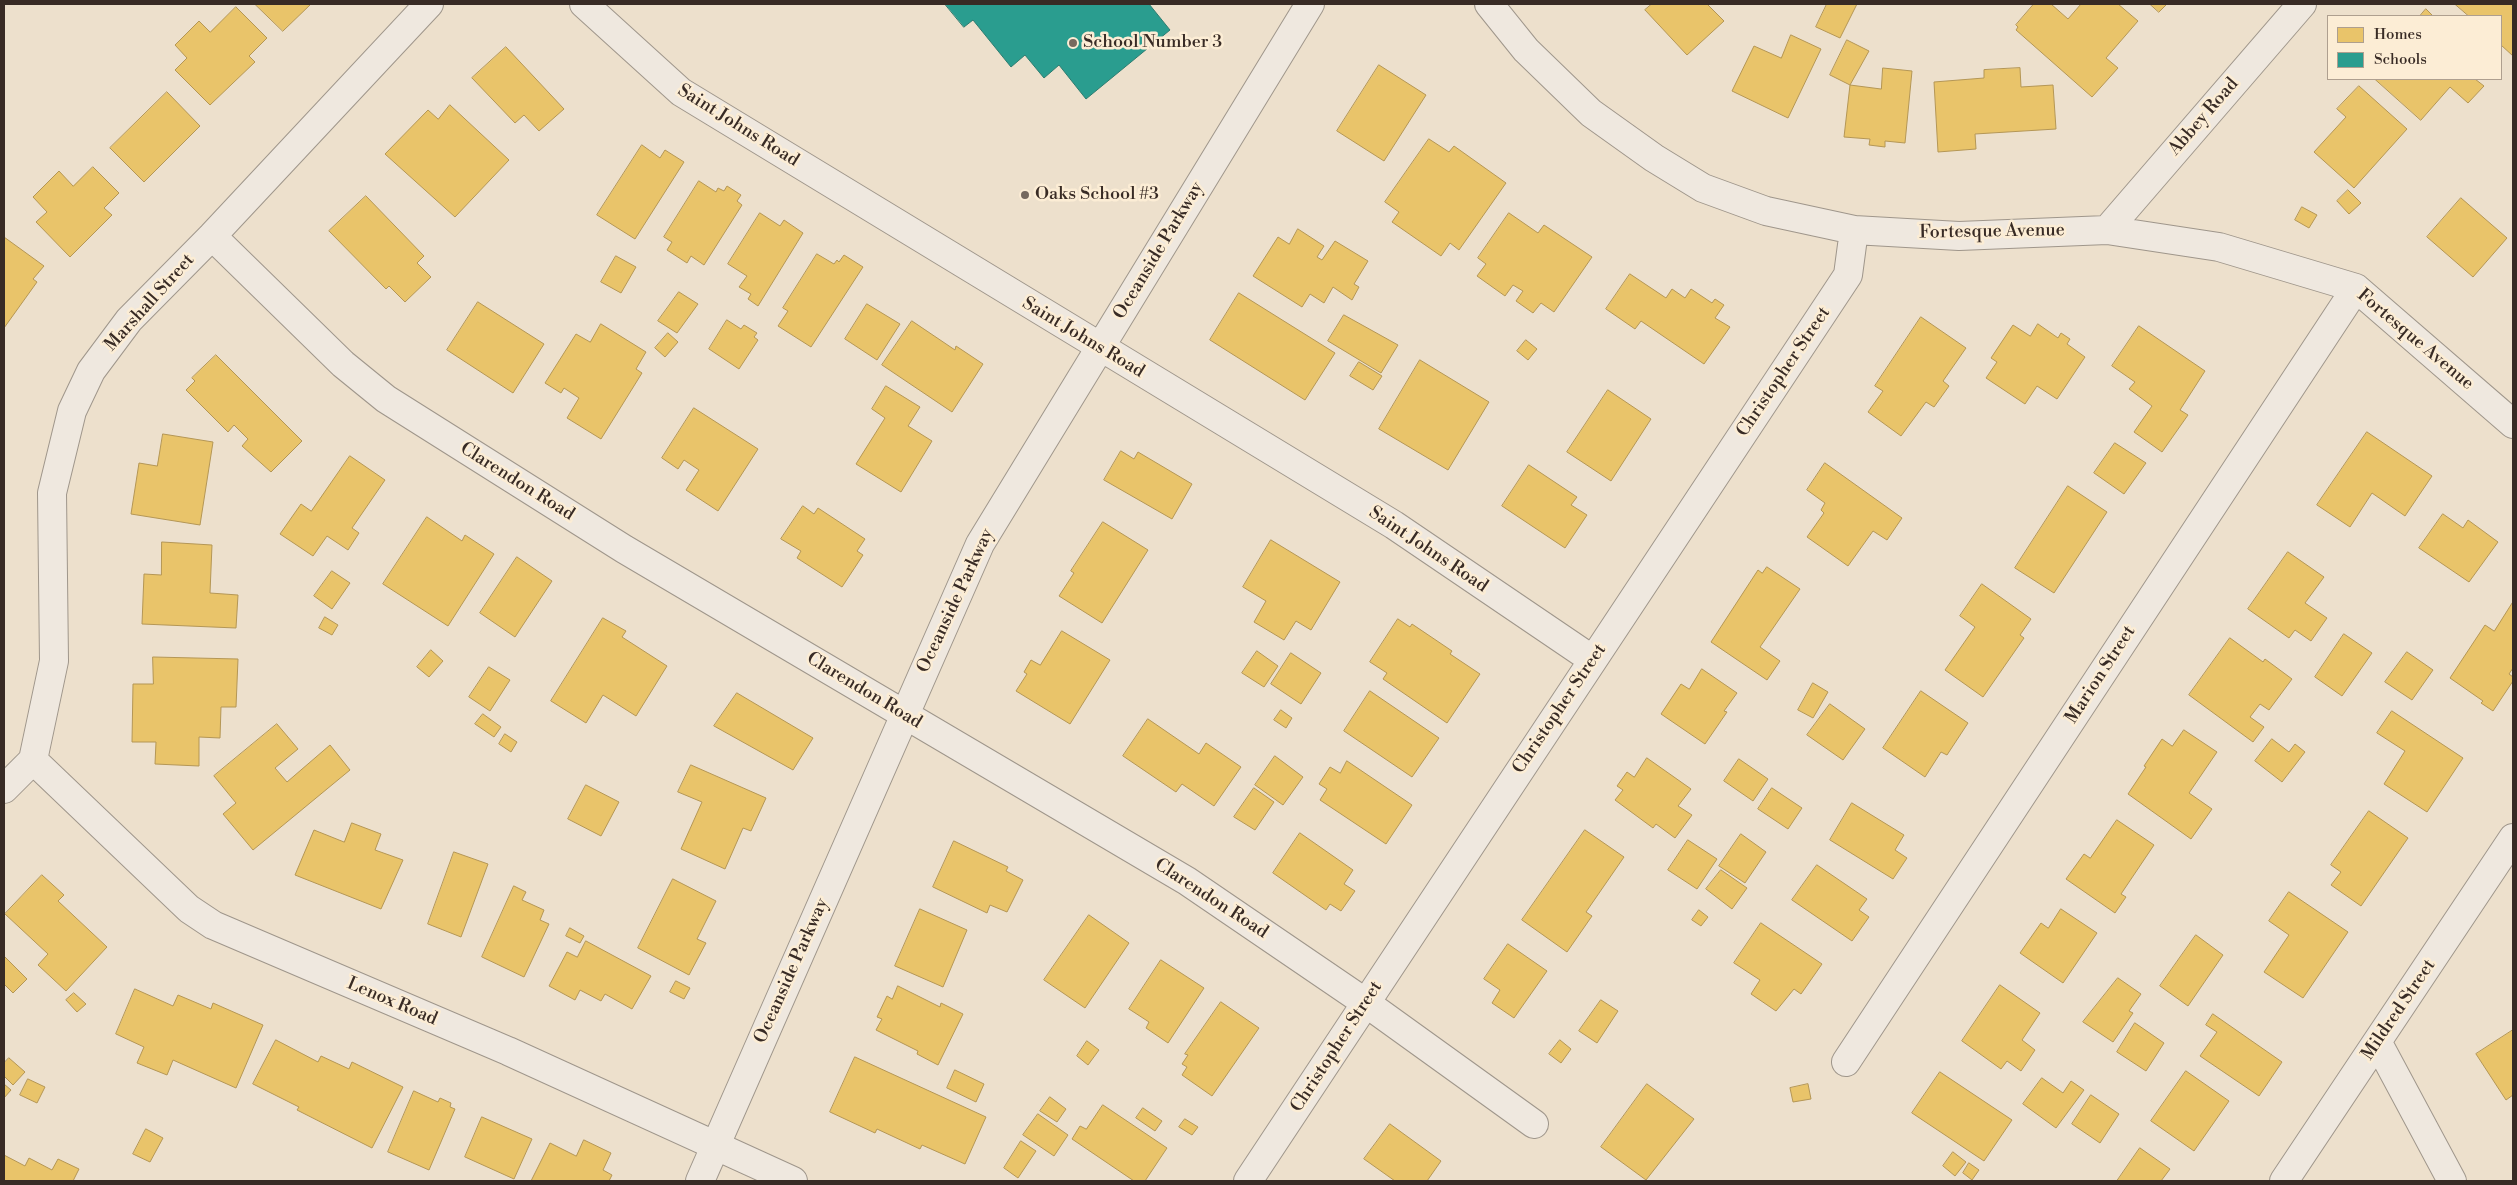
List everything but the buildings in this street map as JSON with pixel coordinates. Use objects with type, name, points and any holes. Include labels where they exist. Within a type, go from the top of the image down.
[{"type":"street","name":"Marshall Street","points":[[32,760],[54,661],[52,493],[72,411],[91,371],[129,320],[212,236],[429,4]]},
{"type":"street","name":"Saint Johns Road","points":[[584,4],[681,92],[1099,348],[1394,525],[1592,660]]},
{"type":"street","name":"Oceanside Parkway","points":[[700,1181],[980,544],[1310,4]]},
{"type":"street","name":"Fortesque Avenue","points":[[1489,4],[1526,50],[1591,112],[1654,158],[1703,188],[1766,211],[1854,230],[1959,236],[2107,230],[2219,247],[2356,288],[2513,424]]},
{"type":"street","name":"Abbey Road","points":[[2107,230],[2302,4]]},
{"type":"street","name":"Christopher Street","points":[[1248,1181],[1848,275],[1854,230]]},
{"type":"street","name":"Clarendon Road","points":[[212,236],[343,364],[386,399],[624,549],[1187,881],[1366,1003],[1534,1124]]},
{"type":"street","name":"Marion Street","points":[[1846,1062],[2356,288]]},
{"type":"street","points":[[4,789],[32,760]]},
{"type":"street","name":"Lenox Road","points":[[32,760],[189,909],[213,925],[508,1051],[794,1181]]},
{"type":"street","name":"Mildred Street","points":[[2284,1181],[2378,1043],[2513,838]]},
{"type":"street","points":[[2378,1043],[2452,1181]]},
{"type":"place","name":"School Number 3","points":[[1073,43]]},
{"type":"place","name":"Oaks School #3","points":[[1025,195]]}]
